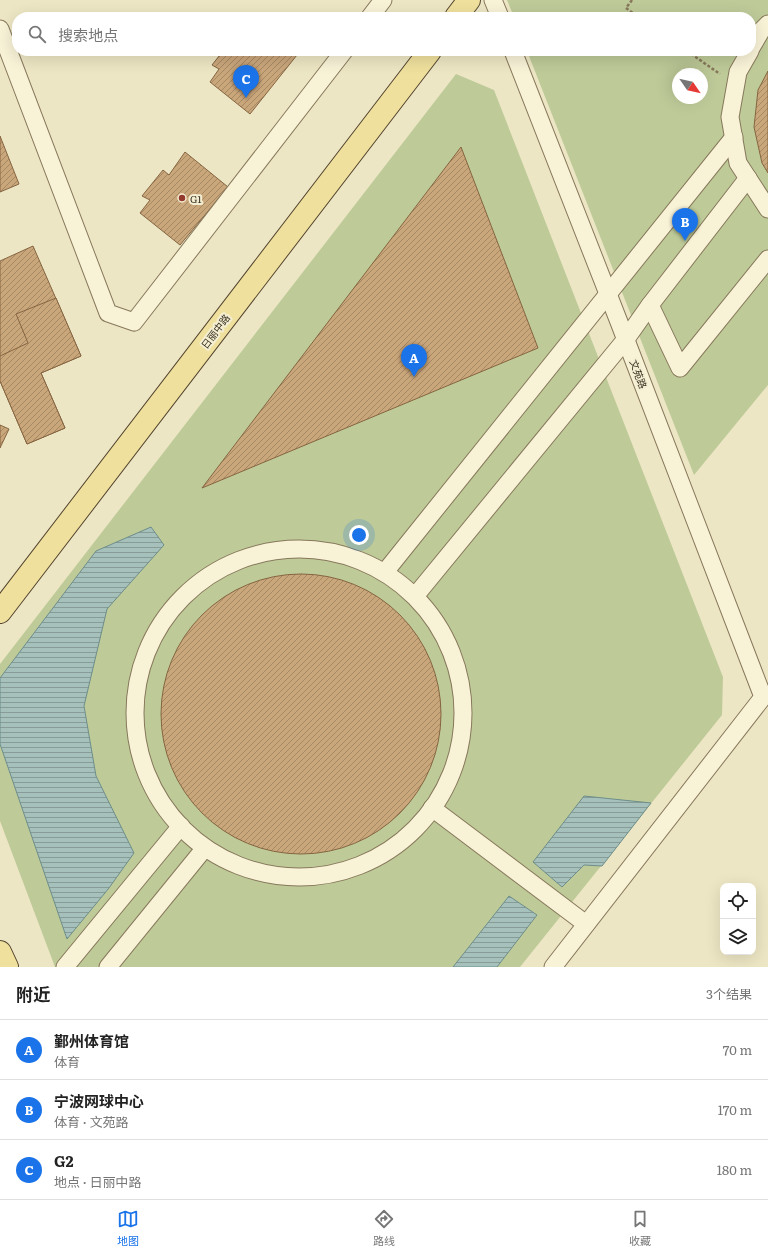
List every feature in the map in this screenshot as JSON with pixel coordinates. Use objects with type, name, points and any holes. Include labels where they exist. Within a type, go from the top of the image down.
[{"type":"main road","points":[[460,12],[469,0]]},
{"type":"main road","name":"日丽中路","points":[[0,612],[426,56]]},
{"type":"main road","points":[[0,952],[7,967]]},
{"type":"street","points":[[374,12],[383,0]]},
{"type":"street","points":[[493,0],[498,12]]},
{"type":"street","points":[[756,40],[761,31],[768,24]]},
{"type":"street","points":[[0,29],[108,312],[134,322],[340,56]]},
{"type":"street","name":"文苑路","points":[[515,56],[766,699]]},
{"type":"street","points":[[747,56],[738,72],[730,116],[738,163],[768,209]]},
{"type":"street","points":[[385,572],[734,137]]},
{"type":"street","points":[[416,595],[626,339],[650,305],[748,178]]},
{"type":"street","points":[[650,305],[680,368],[768,259]]},
{"type":"street","points":[[321,548],[373,564],[416,595],[448,639],[463,691],[461,746],[442,796],[407,838],[360,866],[307,878],[253,872],[204,849],[165,810],[140,761],[134,707],[145,653],[173,606],[215,570],[266,550],[321,548]]},
{"type":"street","points":[[553,967],[766,699]]},
{"type":"street","points":[[432,808],[586,924]]},
{"type":"street","points":[[65,967],[181,826]]},
{"type":"street","points":[[108,967],[204,849]]},
{"type":"path","points":[[631,12],[626,8],[632,0]]},
{"type":"path","points":[[694,56],[736,85]]},
{"type":"green space","points":[[507,0],[768,0],[768,385],[694,475],[529,56],[756,56],[756,12],[512,12]]},
{"type":"green space","points":[[456,74],[494,90],[723,677],[722,715],[520,967],[55,967],[0,821],[0,664]]},
{"type":"water","points":[[151,527],[164,545],[107,609],[84,706],[96,776],[134,853],[109,888],[67,939],[0,744],[0,678],[96,551]]},
{"type":"water","points":[[584,796],[651,803],[602,866],[584,865],[562,887],[533,862]]},
{"type":"water","points":[[509,896],[537,915],[497,967],[453,967]]},
{"type":"building","points":[[219,56],[296,56],[250,114],[210,82],[219,69],[212,65]]},
{"type":"building","points":[[768,71],[768,173],[762,163],[754,127],[758,90]]},
{"type":"building","points":[[0,136],[19,184],[0,192]]},
{"type":"building","points":[[461,147],[538,348],[202,488]]},
{"type":"building","name":"G1","points":[[185,152],[228,187],[180,245],[140,213],[150,200],[142,196],[163,170],[169,175]]},
{"type":"building","points":[[33,246],[81,356],[41,373],[65,428],[27,444],[0,381],[0,261]]},
{"type":"building","points":[[56,298],[81,356],[41,373],[65,428],[27,444],[0,381],[0,356],[28,343],[16,314]]},
{"type":"building","points":[[0,425],[9,429],[0,448]]},
{"type":"building","points":[[301,574],[328,577],[354,585],[379,598],[400,615],[417,636],[430,661],[438,687],[441,714],[438,741],[430,767],[417,792],[400,813],[379,830],[354,843],[328,851],[301,854],[274,851],[248,843],[223,830],[202,813],[185,792],[172,767],[164,741],[161,714],[164,687],[172,661],[185,636],[202,615],[223,598],[248,585],[274,577]]},
{"type":"place","name":"G2","points":[[246,98]]},
{"type":"place","name":"G1","points":[[182,198]]},
{"type":"place","name":"宁波网球中心","points":[[685,241]]},
{"type":"place","name":"鄞州体育馆","points":[[414,377]]}]
